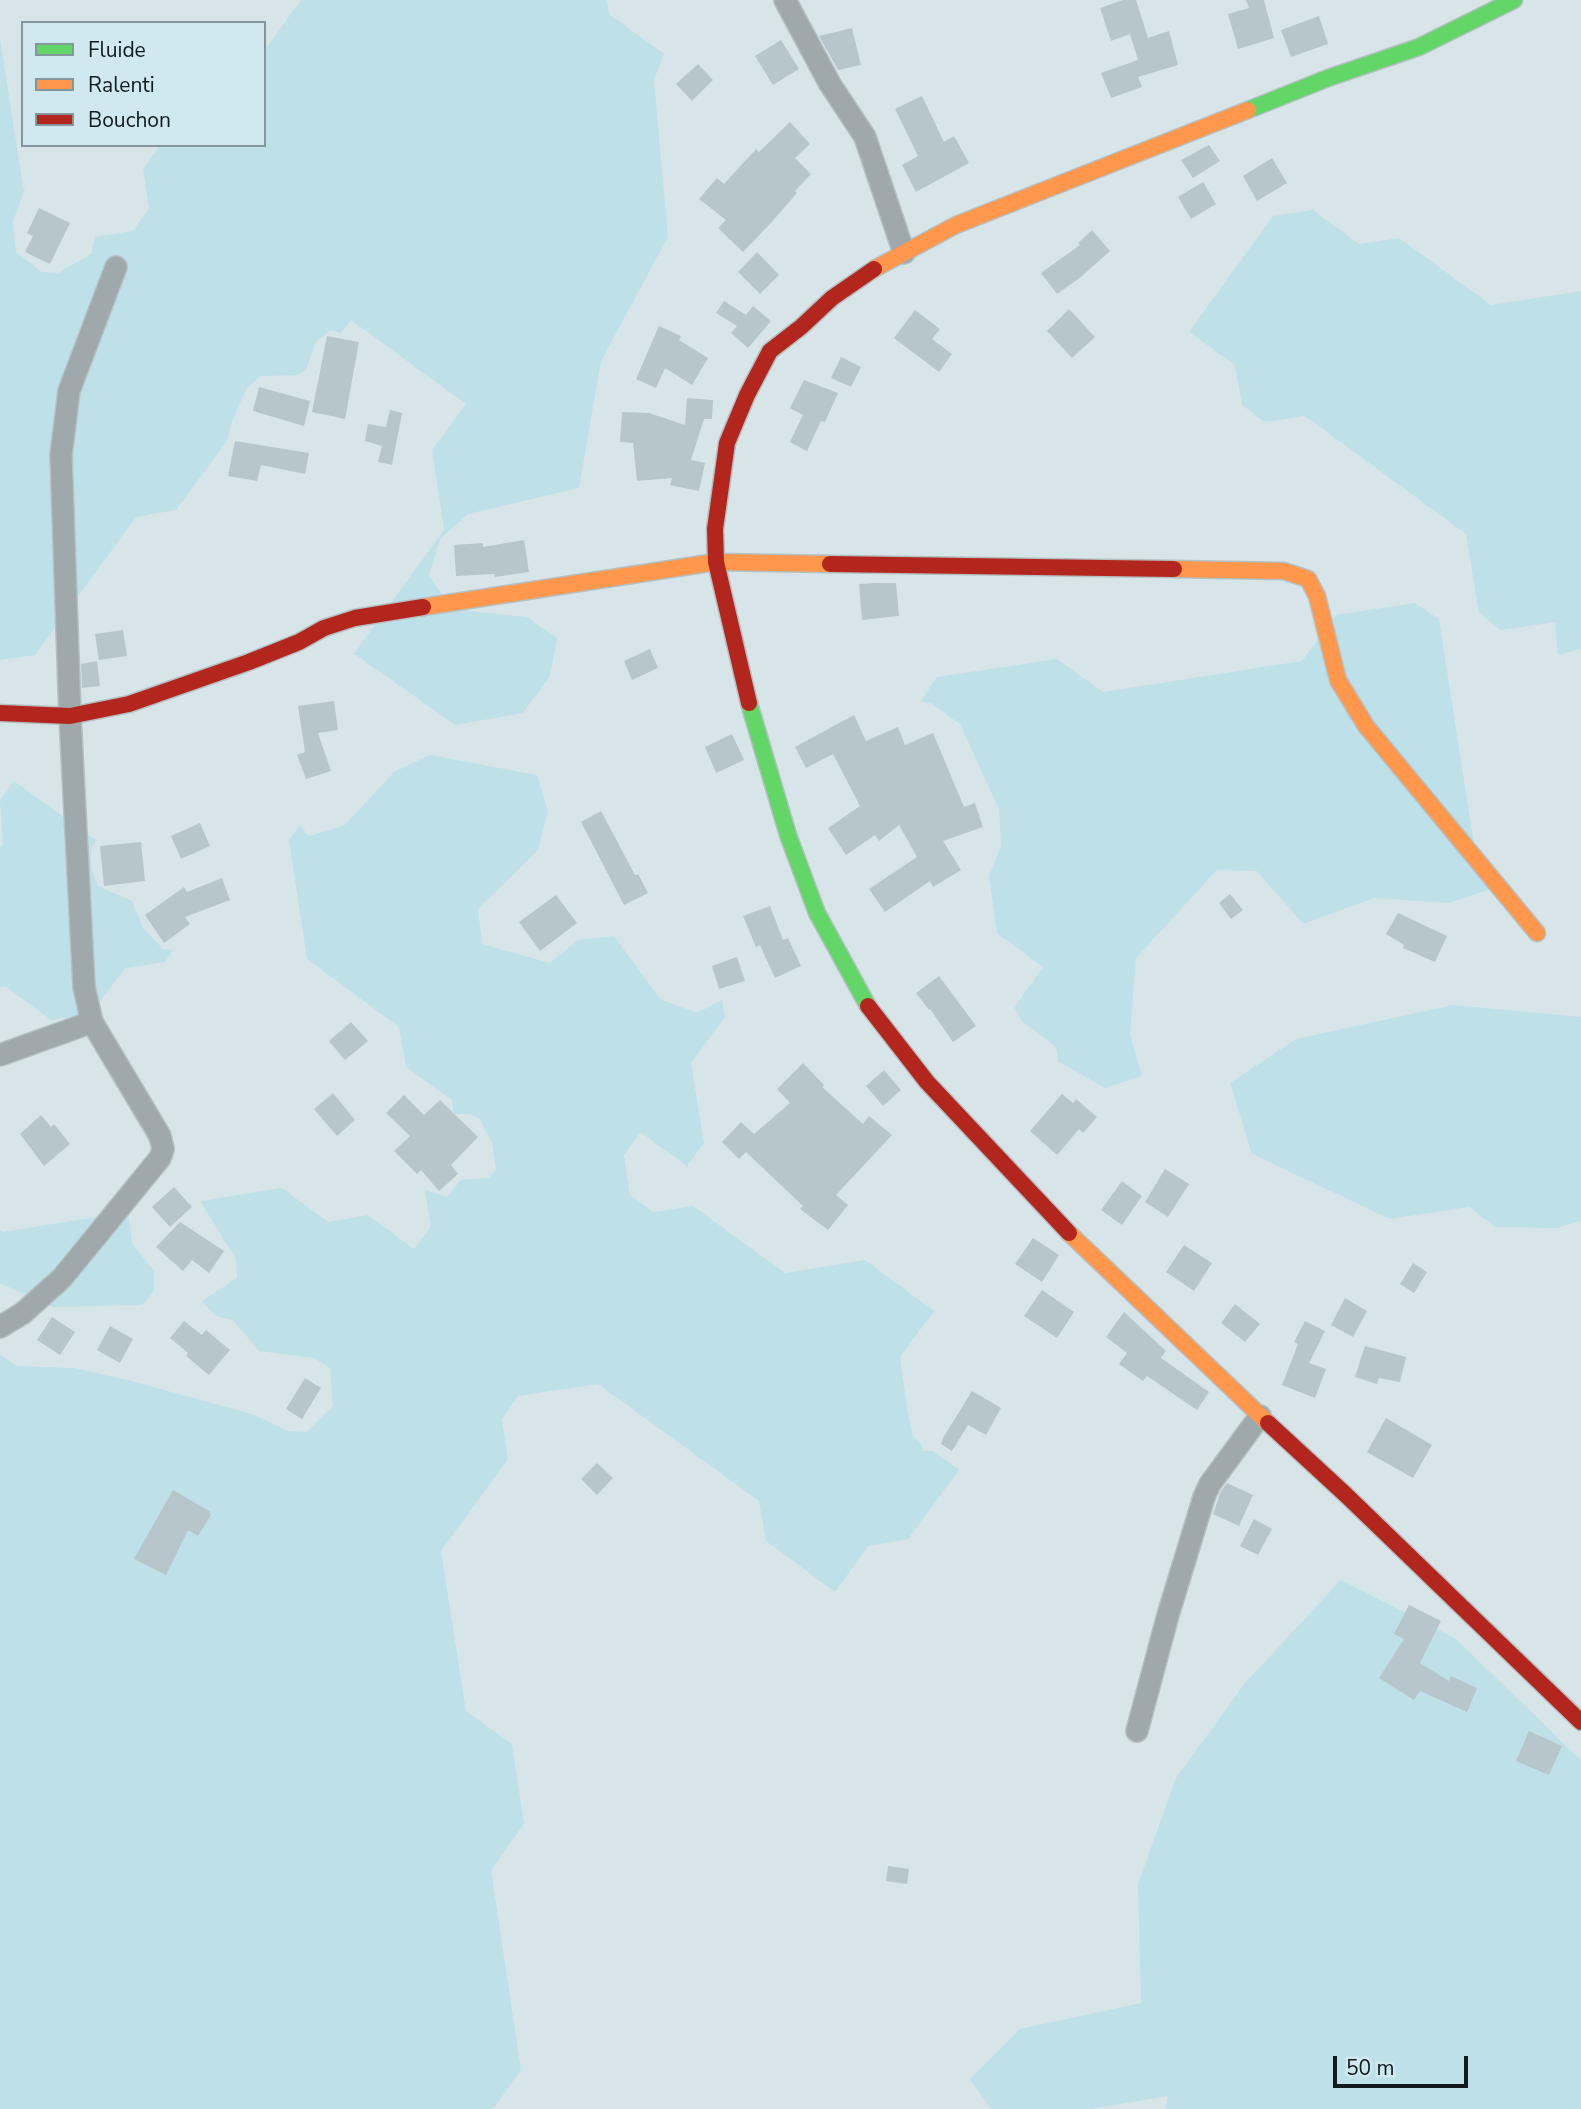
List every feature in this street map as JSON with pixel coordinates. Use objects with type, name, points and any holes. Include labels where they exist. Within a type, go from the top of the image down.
[{"type":"main road","points":[[1514,0],[1419,47],[1328,78],[956,225],[867,273],[770,351],[747,395],[727,443],[715,529],[716,562],[741,676],[788,835],[817,913],[867,1004],[927,1082],[1078,1242],[1581,1721]]},
{"type":"main road","points":[[0,713],[70,716],[129,704],[250,662],[299,642],[324,628],[355,618],[716,562],[1283,571],[1308,579],[1317,596],[1338,680],[1366,726],[1537,933]]},
{"type":"street","points":[[785,0],[830,85],[865,138],[904,253]]},
{"type":"street","points":[[0,1327],[23,1313],[62,1278],[160,1158],[163,1149],[160,1136],[92,1022],[84,987],[70,716],[61,455],[69,391],[116,267]]},
{"type":"street","points":[[0,1055],[92,1022]]},
{"type":"street","points":[[1137,1731],[1168,1615],[1210,1484],[1260,1416]]},
{"type":"shaded area","points":[[301,0],[607,0],[609,14],[664,54],[654,80],[668,237],[601,361],[579,488],[468,514],[440,539],[429,575],[451,609],[527,617],[557,638],[550,676],[523,713],[455,725],[353,655],[444,530],[432,450],[466,404],[351,320],[341,333],[330,330],[316,342],[306,369],[298,375],[261,376],[247,388],[232,421],[227,441],[176,510],[136,517],[35,655],[0,660],[0,38],[25,189],[13,221],[16,252],[42,272],[58,273],[91,254],[95,237],[133,231],[149,208],[143,169],[159,147],[266,147],[266,48]]},
{"type":"shaded area","points":[[1313,210],[1359,244],[1399,238],[1491,305],[1581,291],[1581,649],[1558,655],[1555,622],[1501,630],[1479,613],[1466,534],[1305,416],[1265,422],[1242,405],[1235,365],[1189,332],[1273,216]]},
{"type":"shaded area","points":[[1415,603],[1439,619],[1476,858],[1509,883],[1449,903],[1374,898],[1303,924],[1257,871],[1217,870],[1136,958],[1130,1034],[1142,1076],[1105,1088],[1058,1061],[1056,1047],[1023,1022],[1014,1008],[1043,967],[997,933],[989,876],[1001,846],[999,809],[960,724],[930,703],[921,701],[937,677],[1057,659],[1103,692],[1302,661],[1336,615]]},
{"type":"shaded area","points":[[430,755],[537,775],[548,811],[538,850],[478,909],[482,944],[550,963],[578,940],[614,936],[660,999],[697,1013],[722,1000],[725,1017],[691,1063],[704,1143],[687,1166],[640,1132],[624,1155],[630,1195],[653,1212],[693,1206],[785,1273],[865,1260],[934,1311],[900,1357],[908,1414],[913,1437],[920,1442],[924,1451],[933,1451],[959,1470],[908,1539],[868,1546],[835,1592],[766,1541],[759,1501],[598,1384],[518,1396],[502,1419],[508,1459],[441,1551],[466,1711],[512,1744],[524,1824],[491,1870],[521,2070],[493,2109],[0,2109],[0,1354],[17,1366],[74,1368],[131,1381],[252,1414],[288,1431],[307,1432],[333,1406],[330,1368],[314,1358],[259,1351],[233,1320],[215,1316],[202,1301],[237,1278],[236,1259],[200,1201],[282,1188],[328,1222],[368,1215],[414,1249],[431,1226],[425,1190],[447,1197],[461,1180],[489,1178],[496,1170],[492,1143],[479,1118],[470,1114],[454,1114],[452,1100],[406,1067],[399,1027],[307,959],[289,840],[300,825],[309,836],[345,825],[394,772]]},
{"type":"shaded area","points":[[14,781],[96,840],[91,850],[91,868],[98,886],[132,901],[143,928],[163,949],[173,950],[165,962],[125,968],[91,1014],[51,1020],[5,986],[0,987],[0,848],[3,844],[0,800]]},
{"type":"shaded area","points":[[1453,1005],[1581,1017],[1581,1221],[1557,1228],[1493,1227],[1469,1207],[1390,1219],[1252,1154],[1230,1083],[1296,1039]]},
{"type":"shaded area","points":[[128,1212],[132,1243],[154,1271],[154,1291],[142,1305],[52,1307],[0,1283],[0,1230],[3,1232]]},
{"type":"shaded area","points":[[1341,1580],[1455,1638],[1581,1760],[1581,2109],[1166,2109],[1168,2096],[1090,2109],[991,2109],[970,2079],[1020,2029],[1141,2003],[1138,1884],[1176,1778],[1245,1683]]},
{"type":"building","points":[[1123,0],[1136,0],[1148,38],[1169,31],[1178,65],[1138,77],[1142,87],[1111,98],[1101,73],[1138,60],[1130,34],[1111,41],[1100,8]]},
{"type":"building","points":[[1246,0],[1264,0],[1274,38],[1238,49],[1228,14],[1249,8]]},
{"type":"building","points":[[1319,16],[1328,44],[1291,57],[1281,30]]},
{"type":"building","points":[[852,28],[861,65],[838,70],[819,36]]},
{"type":"building","points":[[781,40],[799,69],[773,85],[755,56]]},
{"type":"building","points":[[698,64],[713,80],[692,101],[676,84]]},
{"type":"building","points":[[922,96],[944,142],[954,136],[969,163],[916,192],[902,165],[918,156],[895,109]]},
{"type":"building","points":[[790,122],[810,144],[795,158],[811,174],[743,252],[718,228],[726,220],[699,199],[717,178],[724,184],[756,149],[759,152]]},
{"type":"building","points":[[1209,145],[1220,161],[1193,178],[1181,160]]},
{"type":"building","points":[[1272,158],[1287,183],[1257,201],[1243,176]]},
{"type":"building","points":[[1203,182],[1216,204],[1191,219],[1178,197]]},
{"type":"building","points":[[39,208],[70,223],[50,264],[25,252],[33,236],[27,233]]},
{"type":"building","points":[[1092,230],[1110,251],[1057,294],[1041,273],[1080,245],[1078,243]]},
{"type":"building","points":[[757,252],[779,275],[760,294],[738,272]]},
{"type":"building","points":[[724,301],[746,315],[753,306],[771,321],[748,348],[731,333],[737,326],[716,313]]},
{"type":"building","points":[[1069,309],[1095,337],[1072,358],[1047,331]]},
{"type":"building","points":[[915,310],[940,329],[932,339],[952,354],[939,372],[894,338]]},
{"type":"building","points":[[659,326],[681,336],[679,340],[708,358],[692,385],[665,368],[656,388],[636,379]]},
{"type":"building","points":[[327,336],[359,342],[345,419],[312,412]]},
{"type":"building","points":[[841,357],[861,367],[851,387],[831,378]]},
{"type":"building","points":[[804,380],[838,393],[825,422],[821,421],[807,451],[790,442],[803,415],[790,408]]},
{"type":"building","points":[[259,387],[310,401],[304,426],[253,411]]},
{"type":"building","points":[[687,398],[713,400],[712,419],[704,419],[691,460],[705,463],[699,491],[670,485],[672,478],[637,481],[633,443],[620,442],[622,412],[649,413],[685,425]]},
{"type":"building","points":[[390,410],[402,413],[392,465],[378,462],[382,446],[365,441],[368,424],[386,427]]},
{"type":"building","points":[[235,441],[309,453],[305,474],[261,465],[257,481],[228,476]]},
{"type":"building","points":[[524,540],[529,572],[495,577],[494,574],[456,576],[454,545],[483,543],[483,547]]},
{"type":"building","points":[[896,583],[899,616],[862,620],[859,584]]},
{"type":"building","points":[[123,630],[127,656],[99,660],[95,634]]},
{"type":"building","points":[[650,649],[658,668],[632,680],[624,661]]},
{"type":"building","points":[[97,661],[100,686],[82,688],[81,664]]},
{"type":"building","points":[[334,701],[338,730],[318,733],[331,771],[306,779],[297,755],[305,752],[298,706]]},
{"type":"building","points":[[854,715],[866,741],[898,727],[905,745],[933,733],[964,807],[975,803],[983,827],[943,841],[961,870],[933,887],[930,881],[885,912],[869,889],[917,857],[899,825],[879,841],[875,835],[846,855],[828,828],[860,806],[833,754],[806,768],[795,747]]},
{"type":"building","points":[[732,734],[744,760],[716,773],[705,747]]},
{"type":"building","points":[[601,811],[635,875],[638,874],[648,893],[624,905],[581,822]]},
{"type":"building","points":[[200,823],[210,846],[181,859],[171,836]]},
{"type":"building","points":[[141,842],[145,881],[104,886],[100,846]]},
{"type":"building","points":[[222,878],[230,900],[185,917],[190,924],[164,943],[145,915],[184,887],[187,892]]},
{"type":"building","points":[[1230,894],[1243,910],[1231,919],[1219,903]]},
{"type":"building","points":[[556,895],[577,923],[540,951],[519,922]]},
{"type":"building","points":[[770,906],[783,940],[788,938],[801,966],[775,978],[760,945],[756,947],[743,916]]},
{"type":"building","points":[[1398,913],[1447,936],[1435,962],[1403,948],[1404,945],[1386,934]]},
{"type":"building","points":[[737,957],[745,981],[719,989],[712,966]]},
{"type":"building","points":[[939,976],[976,1026],[953,1042],[916,993]]},
{"type":"building","points":[[351,1022],[368,1041],[345,1060],[329,1041]]},
{"type":"building","points":[[803,1063],[824,1085],[822,1087],[863,1124],[869,1116],[892,1135],[836,1195],[848,1205],[828,1230],[800,1209],[803,1206],[746,1152],[739,1159],[722,1142],[741,1122],[754,1134],[790,1103],[777,1089]]},
{"type":"building","points":[[884,1070],[901,1090],[883,1106],[866,1086]]},
{"type":"building","points":[[333,1093],[355,1120],[337,1136],[314,1109]]},
{"type":"building","points":[[1062,1094],[1073,1103],[1076,1099],[1097,1117],[1083,1133],[1079,1129],[1057,1155],[1030,1131]]},
{"type":"building","points":[[404,1095],[424,1115],[440,1100],[478,1137],[451,1165],[458,1174],[439,1191],[421,1170],[417,1174],[394,1151],[410,1136],[386,1113]]},
{"type":"building","points":[[41,1115],[51,1127],[54,1124],[70,1144],[44,1166],[20,1134]]},
{"type":"building","points":[[1165,1169],[1189,1184],[1168,1217],[1145,1202]]},
{"type":"building","points":[[1122,1181],[1142,1196],[1122,1225],[1101,1210]]},
{"type":"building","points":[[174,1187],[192,1207],[170,1227],[152,1207]]},
{"type":"building","points":[[180,1222],[224,1251],[209,1273],[192,1260],[183,1271],[156,1247]]},
{"type":"building","points":[[1033,1238],[1059,1255],[1042,1282],[1015,1264]]},
{"type":"building","points":[[1184,1245],[1212,1263],[1194,1291],[1166,1272]]},
{"type":"building","points":[[1413,1263],[1427,1272],[1414,1293],[1400,1284]]},
{"type":"building","points":[[1042,1290],[1074,1312],[1057,1338],[1024,1316]]},
{"type":"building","points":[[1345,1298],[1367,1311],[1353,1337],[1331,1325]]},
{"type":"building","points":[[1235,1304],[1260,1324],[1245,1342],[1221,1323]]},
{"type":"building","points":[[1124,1312],[1166,1351],[1161,1358],[1209,1392],[1197,1410],[1147,1376],[1143,1381],[1119,1364],[1127,1353],[1106,1337]]},
{"type":"building","points":[[52,1317],[75,1332],[60,1355],[37,1340]]},
{"type":"building","points":[[184,1321],[202,1335],[206,1330],[230,1350],[209,1375],[170,1338]]},
{"type":"building","points":[[1305,1321],[1325,1331],[1309,1363],[1326,1369],[1315,1398],[1282,1385],[1298,1344],[1294,1342]]},
{"type":"building","points":[[110,1326],[133,1339],[120,1363],[97,1350]]},
{"type":"building","points":[[1365,1346],[1406,1357],[1400,1382],[1379,1378],[1377,1384],[1355,1377]]},
{"type":"building","points":[[305,1378],[321,1388],[302,1419],[286,1409]]},
{"type":"building","points":[[972,1391],[1001,1408],[986,1435],[968,1425],[952,1451],[941,1444],[943,1438]]},
{"type":"building","points":[[1386,1418],[1432,1445],[1413,1478],[1367,1452]]},
{"type":"building","points":[[597,1463],[613,1478],[597,1495],[581,1479]]},
{"type":"building","points":[[1227,1483],[1253,1495],[1239,1526],[1213,1514],[1221,1491]]},
{"type":"building","points":[[173,1490],[209,1511],[211,1515],[198,1536],[188,1530],[166,1575],[134,1559]]},
{"type":"building","points":[[1254,1519],[1272,1529],[1258,1555],[1240,1546]]},
{"type":"building","points":[[1409,1605],[1441,1621],[1420,1663],[1449,1681],[1451,1676],[1477,1688],[1467,1712],[1420,1691],[1414,1700],[1379,1678],[1404,1639],[1394,1634]]},
{"type":"building","points":[[1529,1731],[1562,1746],[1549,1775],[1516,1761]]},
{"type":"building","points":[[888,1866],[909,1869],[907,1884],[886,1881]]},
{"type":"traffic: fast","points":[[1248,110],[1328,78],[1419,47],[1514,0]]},
{"type":"traffic: fast","points":[[749,703],[788,835],[817,913],[868,1006]]},
{"type":"traffic: slow","points":[[874,269],[956,225],[1248,110]]},
{"type":"traffic: slow","points":[[423,607],[716,562],[830,564]]},
{"type":"traffic: slow","points":[[1174,569],[1284,571],[1308,579],[1317,596],[1338,680],[1366,726],[1537,933]]},
{"type":"traffic: slow","points":[[1069,1233],[1268,1423]]},
{"type":"traffic: jam","points":[[749,703],[716,562],[715,529],[727,443],[747,395],[770,351],[832,298],[874,269]]},
{"type":"traffic: jam","points":[[830,564],[1174,569]]},
{"type":"traffic: jam","points":[[0,713],[70,716],[129,704],[249,662],[299,642],[324,628],[355,618],[423,607]]},
{"type":"traffic: jam","points":[[868,1006],[927,1082],[1069,1233]]},
{"type":"traffic: jam","points":[[1268,1423],[1581,1722]]}]
